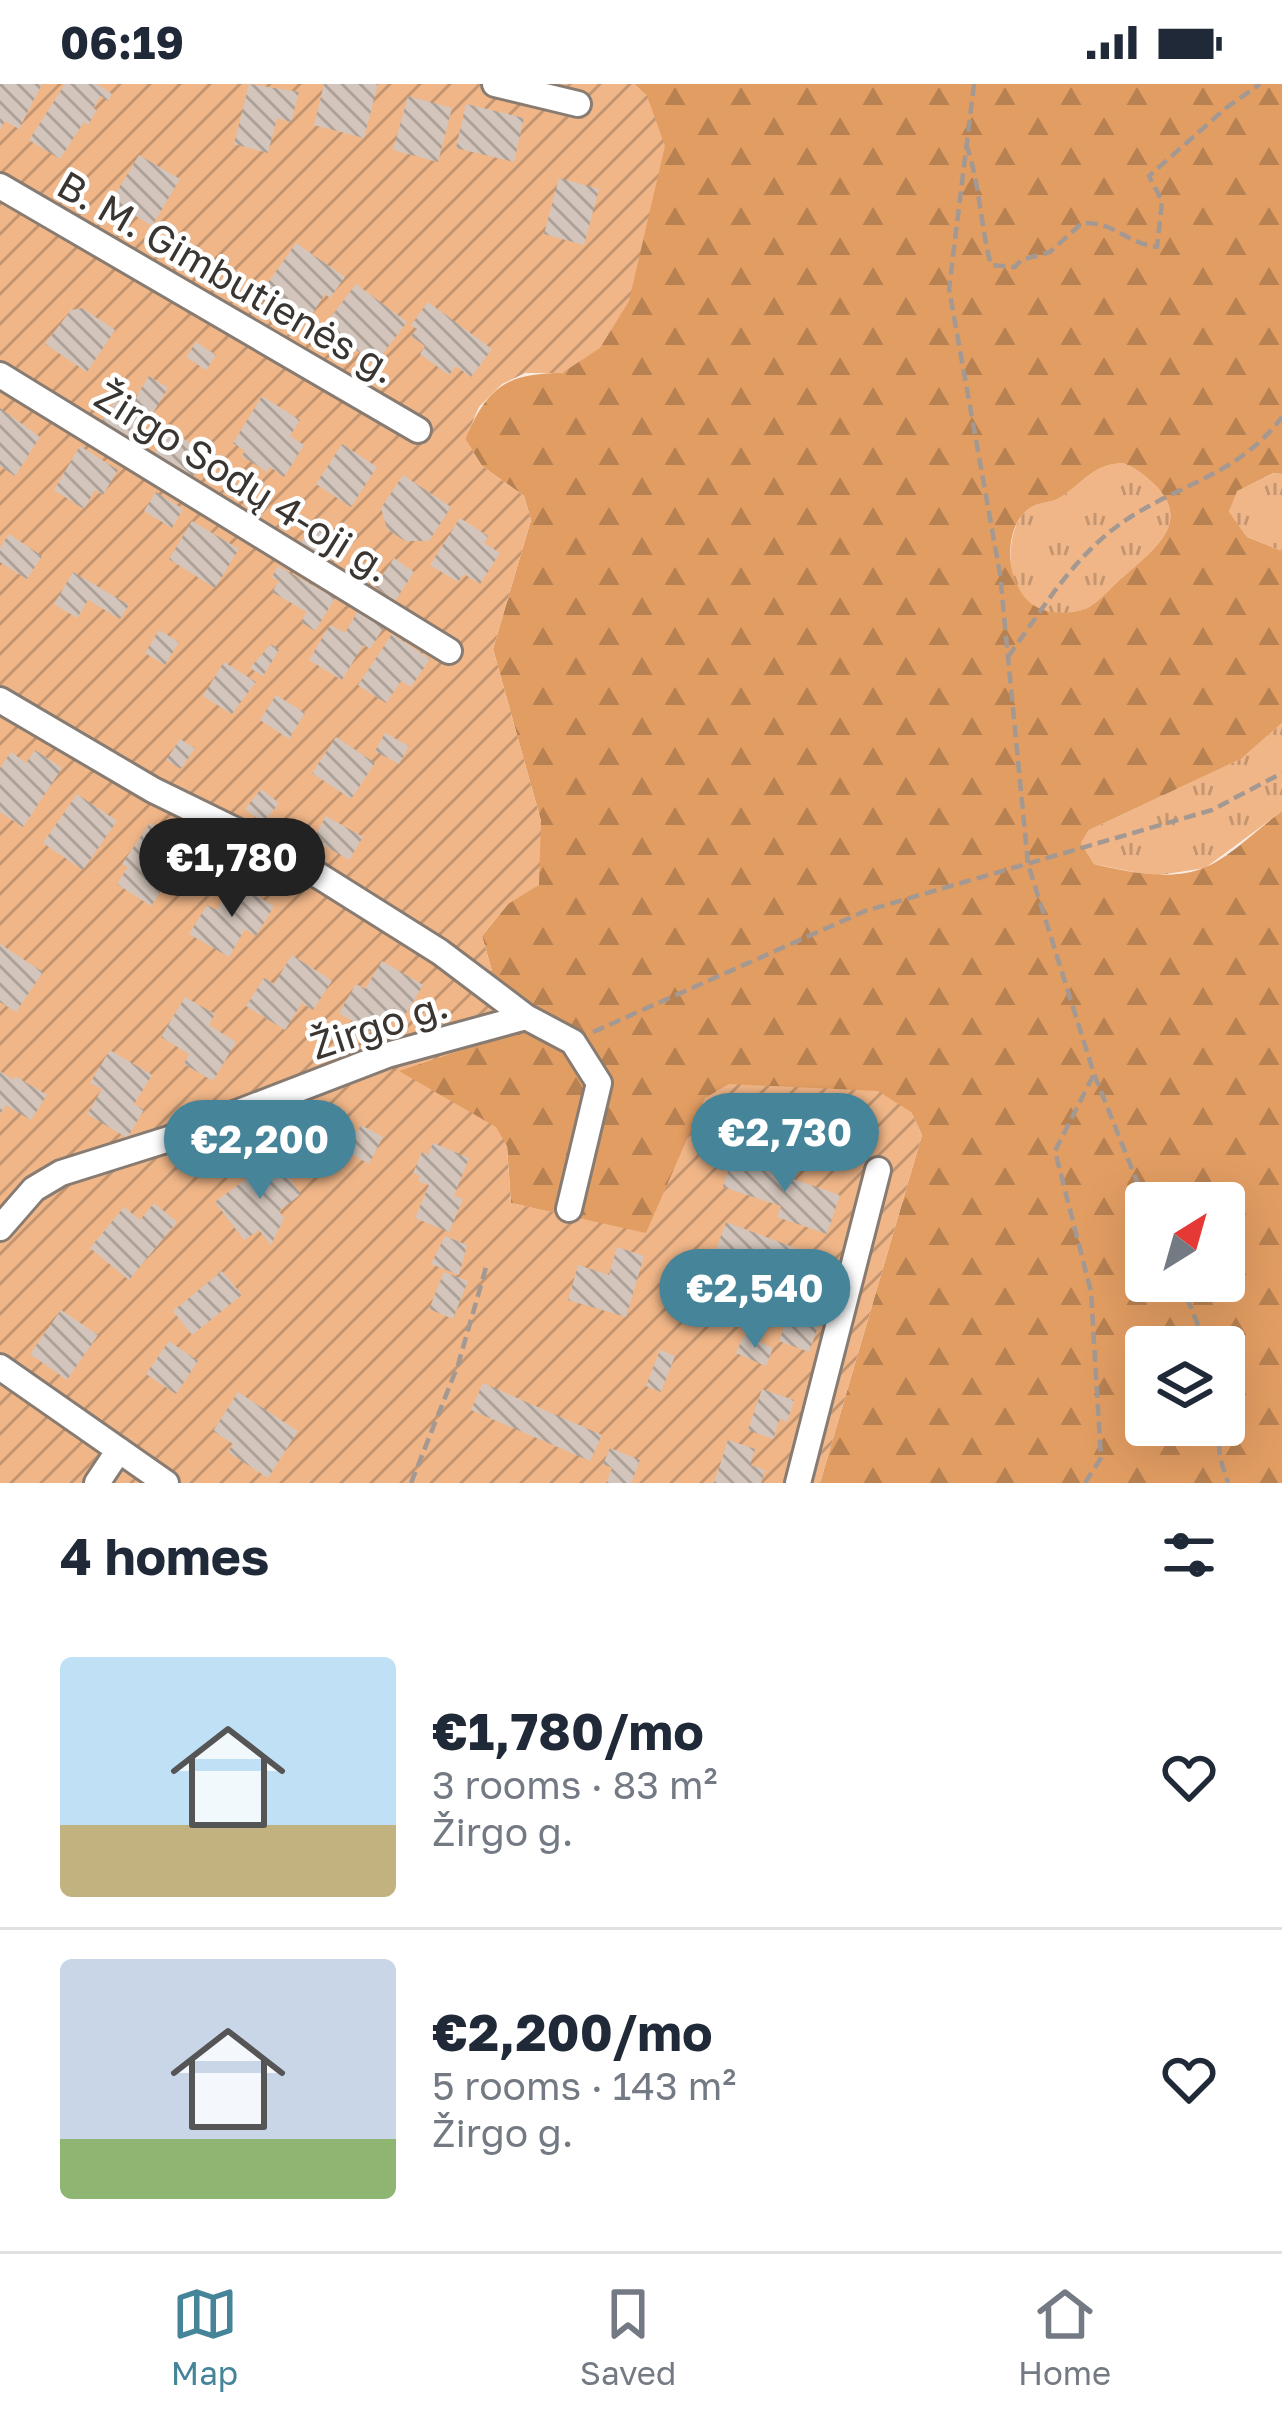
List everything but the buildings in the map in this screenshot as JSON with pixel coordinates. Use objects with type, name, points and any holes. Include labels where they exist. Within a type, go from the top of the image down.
[{"type":"street","points":[[495,84],[578,104]]},
{"type":"street","name":"B. M. Gimbutienės g.","points":[[0,186],[418,430]]},
{"type":"street","name":"Žirgo Sodų 4-oji g.","points":[[0,375],[448,651]]},
{"type":"street","name":"Žirgo g.","points":[[1,703],[153,790],[286,855],[440,952],[526,1018],[573,1042]]},
{"type":"street","name":"Žirgo g.","points":[[0,1228],[34,1189],[61,1173],[169,1139],[387,1055],[526,1018]]},
{"type":"street","points":[[569,1209],[599,1083],[573,1042]]},
{"type":"street","points":[[798,1483],[878,1170]]},
{"type":"street","points":[[0,1366],[166,1483]]},
{"type":"street","points":[[97,1483],[119,1450]]},
{"type":"path","points":[[974,84],[949,289],[1000,574],[1028,864],[1094,1074],[1137,1182]]},
{"type":"path","points":[[965,141],[977,175],[978,205],[991,265],[1015,267],[1021,260],[1050,252],[1082,223],[1106,222],[1132,243],[1157,247],[1162,201],[1149,176],[1226,108],[1261,84]]},
{"type":"path","points":[[1008,657],[1070,567],[1135,513],[1245,457],[1282,417]]},
{"type":"path","points":[[573,1042],[865,911],[1212,810],[1282,773]]},
{"type":"path","points":[[1085,1483],[1101,1458],[1091,1292],[1054,1151],[1094,1074]]},
{"type":"path","points":[[411,1483],[458,1365],[487,1264]]},
{"type":"path","points":[[1219,1446],[1228,1483]]},
{"type":"green space","points":[[0,84],[634,84],[647,96],[665,146],[629,301],[600,348],[562,373],[525,373],[502,384],[479,407],[465,439],[482,466],[524,496],[531,520],[493,649],[541,821],[539,885],[508,904],[482,936],[494,978],[556,1019],[399,1071],[496,1127],[507,1146],[511,1203],[646,1233],[705,1098],[729,1084],[878,1091],[911,1112],[922,1135],[820,1483],[0,1483]]},
{"type":"green space","points":[[634,84],[1282,84],[1282,474],[1274,473],[1237,491],[1229,512],[1247,537],[1282,551],[1282,723],[1241,759],[1089,830],[1081,843],[1094,864],[1165,875],[1193,872],[1235,849],[1282,811],[1282,1483],[820,1483],[922,1135],[911,1112],[705,1099],[646,1234],[511,1203],[507,1146],[397,1070],[555,1019],[494,978],[482,936],[508,904],[541,821],[493,649],[531,520],[524,496],[482,466],[465,439],[482,407],[501,386],[527,376],[563,373],[647,96]],"holes":[[[1123,463],[1165,497],[1170,510],[1170,522],[1157,545],[1089,607],[1061,613],[1031,604],[1011,565],[1018,521],[1031,507],[1061,497],[1096,470]]]},
{"type":"green space","points":[[1123,463],[1165,497],[1170,522],[1165,534],[1089,607],[1066,613],[1034,606],[1020,593],[1012,570],[1012,542],[1020,519],[1031,507],[1061,497],[1096,470]]},
{"type":"green space","points":[[1282,474],[1282,551],[1247,537],[1229,513],[1236,491]]},
{"type":"green space","points":[[1282,723],[1282,811],[1205,868],[1153,876],[1094,864],[1081,843],[1089,830],[1241,759]]}]
